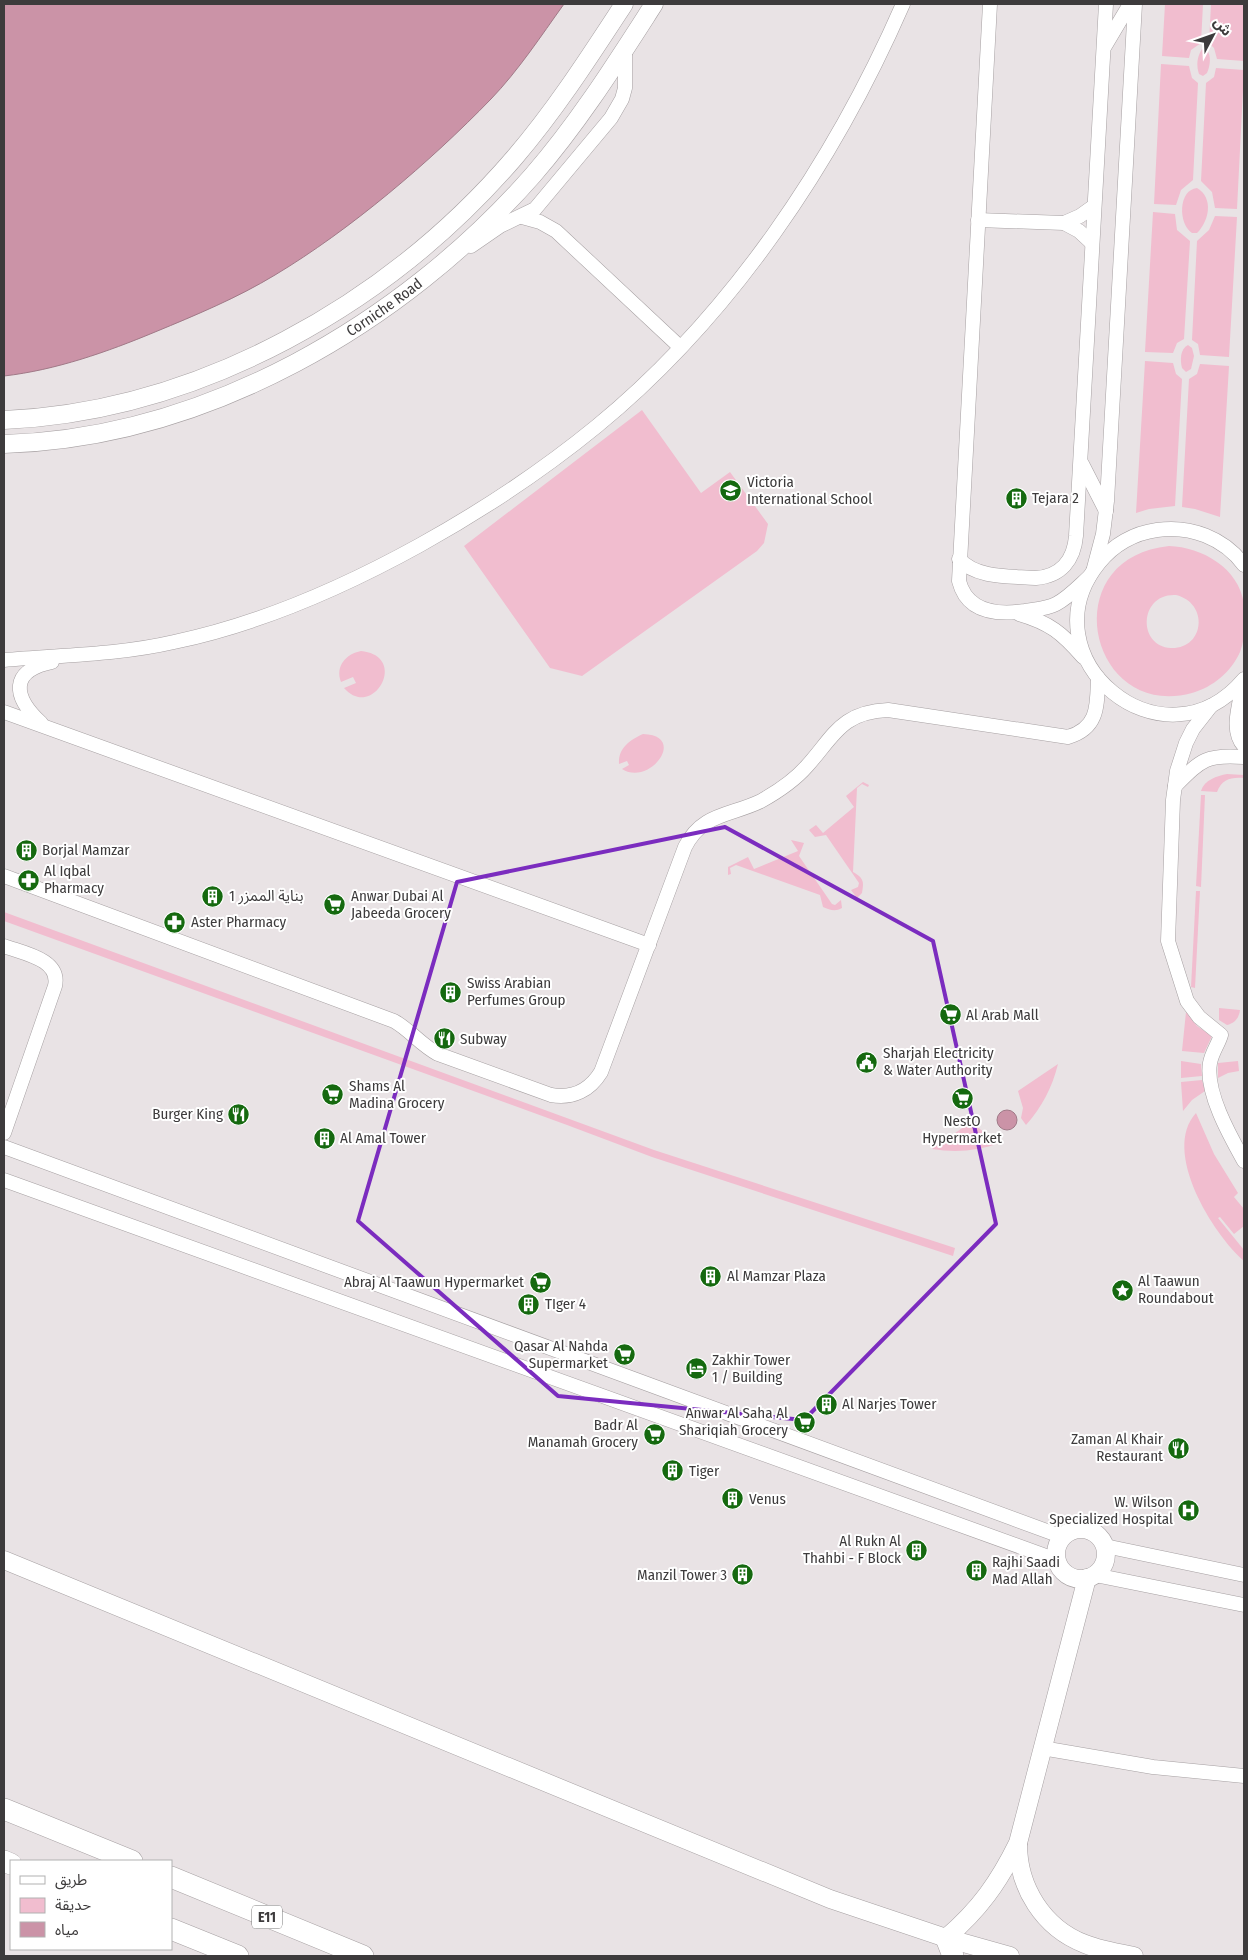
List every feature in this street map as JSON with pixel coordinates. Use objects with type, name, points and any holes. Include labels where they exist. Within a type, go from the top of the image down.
[{"type":"highway","points":[[4,1809],[130,1860]]},
{"type":"highway","name":"E11","points":[[172,1877],[364,1956]]},
{"type":"highway","points":[[172,1929],[238,1956]]},
{"type":"main road","name":"Corniche Road","points":[[4,420],[99,408],[174,388],[247,359],[282,342],[351,301],[408,260],[436,237],[489,186],[515,157],[563,96],[624,4]]},
{"type":"main road","name":"Corniche Road","points":[[4,444],[70,439],[174,414],[227,395],[293,364],[362,323],[393,302],[450,257],[506,204],[558,144],[599,88],[654,4]]},
{"type":"main road","points":[[949,1947],[962,1924],[989,1894],[1005,1869],[1018,1842],[1042,1748],[1091,1576],[1105,1562],[1105,1546],[1098,1535],[1087,1530],[1076,1530],[1063,1537],[1057,1552],[1057,1560],[1066,1573],[1072,1577],[1091,1576]]},
{"type":"main road","points":[[4,1560],[949,1947],[1010,1956]]},
{"type":"main road","points":[[1018,1842],[1020,1868],[1028,1892],[1042,1914],[1051,1923],[1083,1944],[1134,1956]]},
{"type":"street","points":[[4,661],[148,648],[203,635],[293,605],[362,576],[446,530],[534,475],[599,425],[644,384],[680,347],[747,268],[804,189],[834,141],[865,84],[903,4]]},
{"type":"street","points":[[990,4],[959,559],[959,581],[962,592],[970,602],[986,611],[1014,612],[1043,608],[1057,603],[1092,573],[1103,558],[1125,541],[1137,535],[1164,529],[1178,529],[1205,535],[1229,549],[1244,565]]},
{"type":"street","points":[[959,559],[974,570],[986,574],[1036,578],[1059,571],[1070,560],[1075,545],[1106,4]]},
{"type":"street","points":[[1103,51],[1130,4]]},
{"type":"street","points":[[1090,666],[1084,654],[1078,628],[1080,602],[1092,573],[1106,511],[1135,4]]},
{"type":"street","points":[[450,257],[473,245],[500,226],[522,217],[535,209],[546,198],[617,109],[626,83],[625,47]]},
{"type":"street","points":[[546,198],[548,216],[556,231]]},
{"type":"street","points":[[1064,224],[1094,206]]},
{"type":"street","points":[[522,217],[540,222],[556,231],[680,347]]},
{"type":"street","points":[[978,220],[1064,224],[1080,231],[1092,243]]},
{"type":"street","points":[[1080,458],[1088,480],[1106,511]]},
{"type":"street","points":[[1014,612],[1053,627],[1068,639],[1105,687],[1124,702],[1148,712],[1174,715],[1211,706],[1229,695],[1244,680]]},
{"type":"street","points":[[4,706],[20,688],[31,670],[72,655]]},
{"type":"street","points":[[4,661],[14,671],[29,712],[46,729]]},
{"type":"street","points":[[4,876],[388,1018],[404,1027],[424,1046],[438,1054],[558,1096],[576,1094],[597,1079],[602,1072],[685,848],[694,832],[713,818],[760,801],[791,781],[805,768],[838,728],[861,714],[874,710],[888,710],[1068,737],[1080,732],[1093,718],[1097,706],[1098,678]]},
{"type":"street","points":[[1244,680],[1237,730],[1239,740],[1244,746]]},
{"type":"street","points":[[1211,706],[1193,729],[1176,771],[1168,941],[1187,1001],[1199,1017],[1222,1035],[1211,1058],[1209,1079],[1226,1125],[1244,1161]]},
{"type":"street","points":[[4,712],[46,729],[649,945]]},
{"type":"street","points":[[1175,786],[1197,764],[1204,760],[1221,756],[1244,757]]},
{"type":"street","points":[[4,946],[48,963],[56,973],[56,982],[4,1133]]},
{"type":"street","points":[[4,1146],[1063,1537]]},
{"type":"street","points":[[4,1180],[1057,1560]]},
{"type":"street","points":[[1105,1546],[1244,1575]]},
{"type":"street","points":[[1091,1576],[1244,1605]]},
{"type":"street","points":[[1042,1748],[1153,1766],[1244,1776]]},
{"type":"highlighted area","points":[[725,827],[933,941],[996,1224],[804,1420],[558,1396],[358,1221],[457,882]]},
{"type":"green space","points":[[1165,4],[1203,4],[1201,43],[1191,50],[1189,58],[1162,56]]},
{"type":"green space","points":[[1211,4],[1244,4],[1244,61],[1217,59],[1214,48],[1209,43]]},
{"type":"green space","points":[[1202,49],[1208,51],[1210,61],[1207,73],[1203,76],[1199,74],[1197,64]]},
{"type":"green space","points":[[1161,64],[1189,66],[1192,78],[1198,83],[1193,180],[1181,190],[1176,205],[1154,204]]},
{"type":"green space","points":[[1216,68],[1244,70],[1237,209],[1215,208],[1212,192],[1201,181],[1206,83],[1214,77]]},
{"type":"green space","points":[[1197,188],[1206,198],[1208,210],[1201,228],[1197,233],[1192,233],[1187,229],[1184,222],[1182,208],[1186,195],[1191,190]]},
{"type":"green space","points":[[1153,212],[1175,214],[1177,230],[1190,241],[1184,339],[1177,343],[1173,353],[1145,352]]},
{"type":"green space","points":[[1215,216],[1237,217],[1229,357],[1200,355],[1198,344],[1192,340],[1197,241],[1209,230]]},
{"type":"green space","points":[[1188,345],[1192,348],[1194,356],[1191,369],[1186,372],[1182,368],[1181,358],[1183,349]]},
{"type":"green space","points":[[1145,361],[1173,363],[1176,374],[1182,379],[1175,506],[1149,509],[1136,513]]},
{"type":"green space","points":[[1200,364],[1229,366],[1220,517],[1182,507],[1189,379],[1197,374]]},
{"type":"green space","points":[[642,410],[701,493],[730,472],[768,524],[764,543],[757,551],[582,676],[550,668],[464,546]]},
{"type":"green space","points":[[1169,546],[1181,547],[1206,555],[1227,570],[1235,580],[1241,591],[1244,606],[1242,645],[1232,666],[1214,683],[1192,693],[1157,695],[1129,684],[1109,662],[1098,634],[1098,605],[1109,578],[1132,557]],"holes":[[[1176,595],[1187,600],[1194,607],[1198,616],[1199,625],[1196,634],[1191,641],[1182,646],[1171,648],[1160,645],[1152,639],[1148,630],[1149,610],[1155,602],[1164,597]]]},
{"type":"green space","points":[[361,651],[376,655],[383,664],[385,674],[382,684],[375,692],[366,697],[355,696],[344,688],[356,683],[353,677],[341,682],[339,671],[346,658]]},
{"type":"green space","points":[[643,734],[656,737],[663,742],[664,750],[660,759],[653,766],[643,771],[633,773],[622,769],[629,765],[627,761],[619,764],[620,753],[629,742]]},
{"type":"green space","points":[[1227,774],[1244,775],[1244,778],[1235,778],[1224,782],[1217,792],[1201,791],[1208,781]]},
{"type":"green space","points":[[863,782],[869,785],[868,787],[862,784],[857,788],[853,872],[861,878],[863,886],[862,893],[857,898],[851,890],[858,887],[859,883],[826,835],[815,837],[809,830],[816,825],[823,833],[854,807],[846,796]]},
{"type":"green space","points":[[1201,795],[1205,795],[1201,887],[1196,886]]},
{"type":"green space","points":[[791,840],[804,843],[799,856],[832,904],[835,905],[841,900],[842,908],[830,910],[823,907],[820,895],[736,865],[730,868],[731,874],[728,875],[728,867],[748,857],[754,869],[798,851]]},
{"type":"green space","points":[[1196,891],[1200,891],[1195,988],[1191,987]]},
{"type":"green space","points":[[4,912],[654,1150],[955,1248],[953,1256],[652,1157],[4,921]]},
{"type":"green space","points":[[1219,1008],[1240,1010],[1239,1015],[1236,1020],[1227,1025],[1219,1020]]},
{"type":"green space","points":[[1186,1012],[1197,1026],[1212,1036],[1204,1053],[1182,1051]]},
{"type":"green space","points":[[1181,1061],[1201,1064],[1202,1076],[1181,1078]]},
{"type":"green space","points":[[1238,1061],[1239,1071],[1228,1073],[1218,1078],[1218,1063]]},
{"type":"green space","points":[[1058,1064],[1046,1097],[1026,1125],[1021,1118],[1023,1108],[1018,1091]]},
{"type":"green space","points":[[1202,1080],[1205,1091],[1192,1100],[1183,1111],[1181,1082]]},
{"type":"green space","points":[[1196,1113],[1214,1154],[1238,1193],[1234,1197],[1244,1209],[1244,1226],[1234,1234],[1220,1217],[1218,1218],[1244,1250],[1244,1261],[1218,1232],[1195,1191],[1184,1148],[1187,1129]]},
{"type":"green space","points":[[971,1122],[985,1133],[995,1136],[1000,1143],[966,1150],[932,1149]]},
{"type":"water","points":[[4,4],[564,4],[511,77],[467,123],[416,171],[388,194],[303,257],[231,299],[137,339],[62,365],[4,376]]},
{"type":"water","points":[[1007,1110],[1014,1113],[1017,1120],[1014,1127],[1007,1130],[1000,1127],[997,1120],[1000,1113]]},
{"type":"place","name":"Victoria International School","points":[[731,491]]},
{"type":"place","name":"Tejara 2","points":[[1016,498]]},
{"type":"place","name":"Borjal Mamzar","points":[[26,850]]},
{"type":"place","name":"Al Iqbal Pharmacy","points":[[28,880]]},
{"type":"place","name":"بناية الممزر 1","points":[[213,896]]},
{"type":"place","name":"Anwar Dubai Al Jabeeda Grocery","points":[[335,905]]},
{"type":"place","name":"Aster Pharmacy","points":[[175,922]]},
{"type":"place","name":"Swiss Arabian Perfumes Group","points":[[451,992]]},
{"type":"place","name":"Al Arab Mall","points":[[950,1015]]},
{"type":"place","name":"Subway","points":[[444,1039]]},
{"type":"place","name":"Sharjah Electricity & Water Authority","points":[[867,1062]]},
{"type":"place","name":"Shams Al Madina Grocery","points":[[333,1095]]},
{"type":"place","name":"NestO Hypermarket","points":[[962,1098]]},
{"type":"place","name":"Burger King","points":[[239,1114]]},
{"type":"place","name":"Al Amal Tower","points":[[324,1138]]},
{"type":"place","name":"Al Mamzar Plaza","points":[[711,1276]]},
{"type":"place","name":"Abraj Al Taawun Hypermarket","points":[[540,1282]]},
{"type":"place","name":"Al Taawun Roundabout","points":[[1122,1290]]},
{"type":"place","name":"TIger 4","points":[[529,1304]]},
{"type":"place","name":"Qasar Al Nahda Supermarket","points":[[624,1355]]},
{"type":"place","name":"Zakhir Tower 1 / Building","points":[[696,1369]]},
{"type":"place","name":"Al Narjes Tower","points":[[826,1404]]},
{"type":"place","name":"Anwar Al Saha Al Shariqiah Grocery","points":[[804,1422]]},
{"type":"place","name":"Badr Al Manamah Grocery","points":[[654,1434]]},
{"type":"place","name":"Zaman Al Khair Restaurant","points":[[1179,1448]]},
{"type":"place","name":"Tiger","points":[[673,1471]]},
{"type":"place","name":"Venus","points":[[733,1499]]},
{"type":"place","name":"W. Wilson Specialized Hospital","points":[[1189,1511]]},
{"type":"place","name":"Al Rukn Al Thahbi - F Block","points":[[917,1550]]},
{"type":"place","name":"Rajhi Saadi Mad Allah","points":[[976,1571]]},
{"type":"place","name":"Manzil Tower 3","points":[[743,1575]]}]
